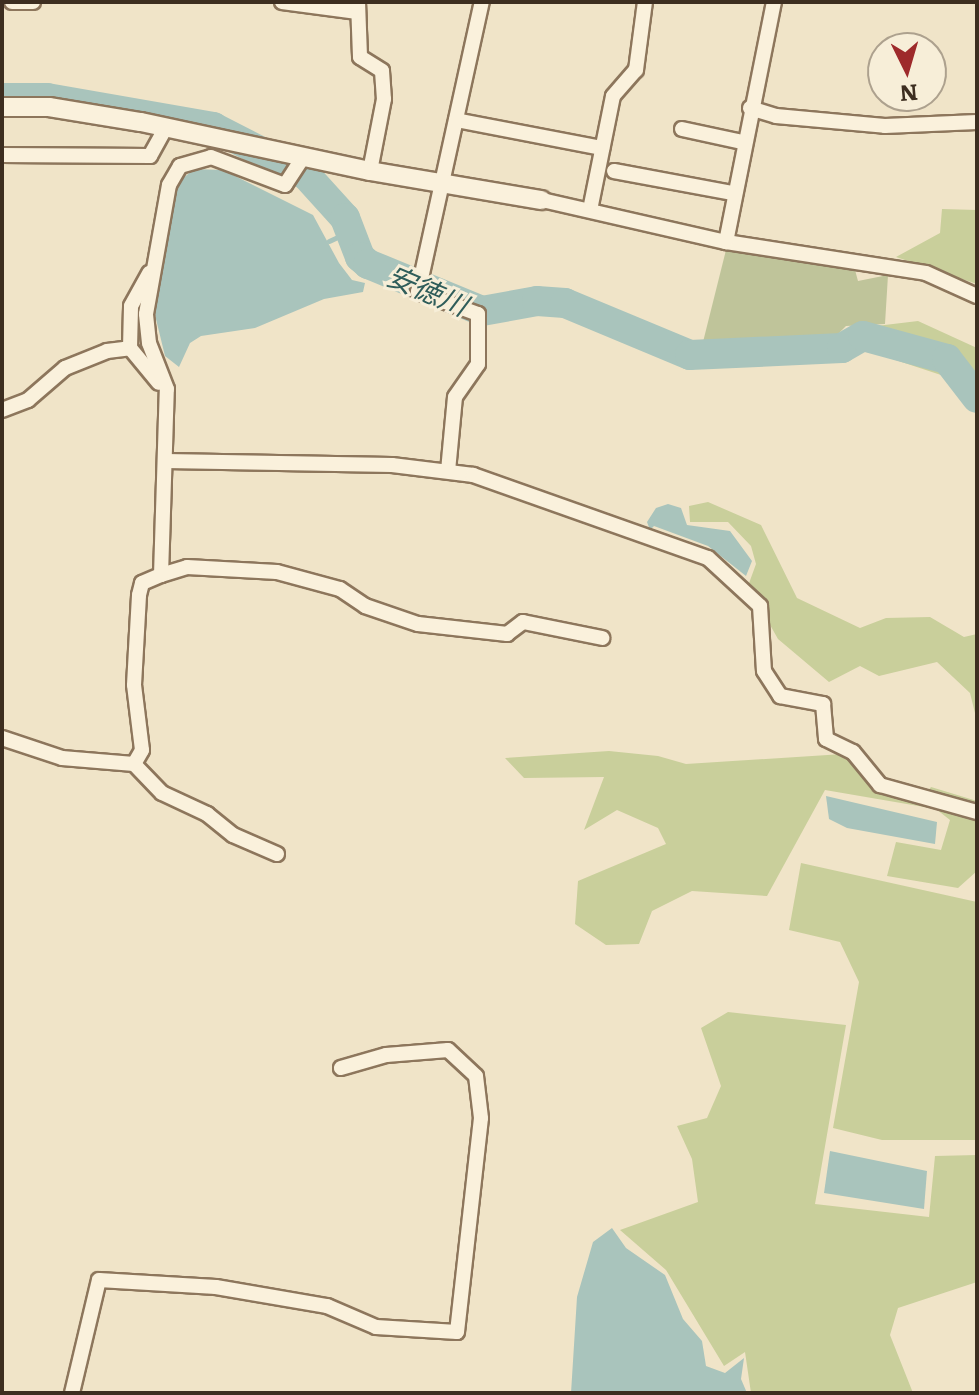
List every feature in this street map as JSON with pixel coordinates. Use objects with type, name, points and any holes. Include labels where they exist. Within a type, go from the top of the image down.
[{"type":"street","points":[[12,2],[33,2]]},
{"type":"street","points":[[282,2],[358,7],[360,57],[382,71],[384,99],[370,171]]},
{"type":"street","points":[[448,471],[455,397],[478,364],[478,314],[418,292],[482,2]]},
{"type":"street","points":[[590,210],[613,96],[636,70],[645,2]]},
{"type":"street","points":[[726,242],[742,142],[774,2]]},
{"type":"street","points":[[2,107],[49,107],[166,127],[370,171],[441,180],[542,200],[726,242],[926,273],[977,296]]},
{"type":"street","points":[[750,108],[885,126],[977,122]]},
{"type":"street","points":[[456,120],[602,148]]},
{"type":"street","points":[[2,155],[150,156],[166,127]]},
{"type":"street","points":[[682,129],[742,142]]},
{"type":"street","points":[[161,575],[167,389],[149,343],[146,314],[169,185],[180,166],[211,157],[285,185],[303,157]]},
{"type":"street","points":[[614,171],[733,193]]},
{"type":"street","points":[[152,270],[131,306],[130,348],[167,389]]},
{"type":"street","points":[[2,410],[28,400],[65,368],[130,348]]},
{"type":"street","points":[[166,461],[392,465],[448,471],[502,483],[708,558],[760,606],[764,671],[780,696],[823,704],[826,739],[853,752],[880,785],[977,812]]},
{"type":"street","points":[[134,764],[142,750],[134,685],[142,583],[187,567],[277,572],[340,589],[365,606],[418,624],[507,634],[523,622],[602,638]]},
{"type":"street","points":[[2,738],[62,758],[134,764],[162,793],[207,814],[233,835],[277,854]]},
{"type":"street","points":[[72,1393],[99,1280],[216,1287],[327,1306],[376,1327],[457,1332],[481,1118],[476,1076],[448,1050],[386,1055],[341,1068]]},
{"type":"green space","points":[[942,209],[977,210],[977,284],[896,257],[940,233]]},
{"type":"green space","points":[[726,250],[855,270],[858,281],[888,275],[885,324],[846,326],[830,342],[701,350]]},
{"type":"green space","points":[[918,321],[977,348],[977,409],[947,377],[838,341],[843,330]]},
{"type":"green space","points":[[708,502],[761,525],[797,598],[860,628],[886,618],[930,617],[964,637],[977,634],[977,721],[970,693],[937,662],[879,676],[860,666],[829,682],[778,639],[748,586],[756,564],[751,546],[728,522],[690,522],[689,506]]},
{"type":"green space","points":[[609,751],[658,756],[686,764],[843,754],[874,786],[919,802],[931,787],[977,801],[977,871],[958,888],[887,876],[896,842],[941,850],[950,820],[936,809],[825,790],[767,896],[692,891],[652,911],[639,944],[606,945],[575,924],[578,881],[666,844],[658,828],[617,810],[584,830],[604,777],[524,778],[505,758]]},
{"type":"green space","points":[[801,863],[977,902],[977,1140],[882,1140],[833,1128],[859,982],[840,942],[789,930]]},
{"type":"green space","points":[[728,1012],[846,1025],[815,1204],[929,1217],[935,1156],[977,1155],[977,1282],[898,1308],[890,1335],[913,1393],[751,1393],[745,1352],[724,1366],[666,1270],[620,1230],[698,1202],[692,1159],[677,1126],[707,1118],[721,1086],[701,1028]]},
{"type":"water","points":[[194,169],[223,170],[313,215],[339,263],[352,280],[365,283],[363,292],[324,299],[255,328],[201,336],[190,343],[179,367],[165,356],[155,315],[175,185]]},
{"type":"water","points":[[668,504],[681,508],[687,525],[730,531],[752,561],[746,576],[708,546],[654,526],[650,530],[647,522],[656,508]]},
{"type":"water","points":[[826,796],[937,822],[935,844],[847,828],[829,819]]},
{"type":"water","points":[[830,1151],[927,1171],[924,1209],[824,1193]]},
{"type":"water","points":[[612,1228],[626,1248],[665,1275],[683,1319],[702,1341],[706,1366],[725,1373],[744,1358],[741,1379],[747,1393],[571,1393],[577,1297],[593,1242]]},
{"type":"waterway","name":"安徳川","points":[[2,98],[47,98],[213,127],[306,175],[345,218],[360,257],[368,264],[482,311],[537,301],[565,303],[690,355],[842,348],[863,336],[947,359],[977,398]]},
{"type":"waterway","points":[[329,241],[350,231]]}]
